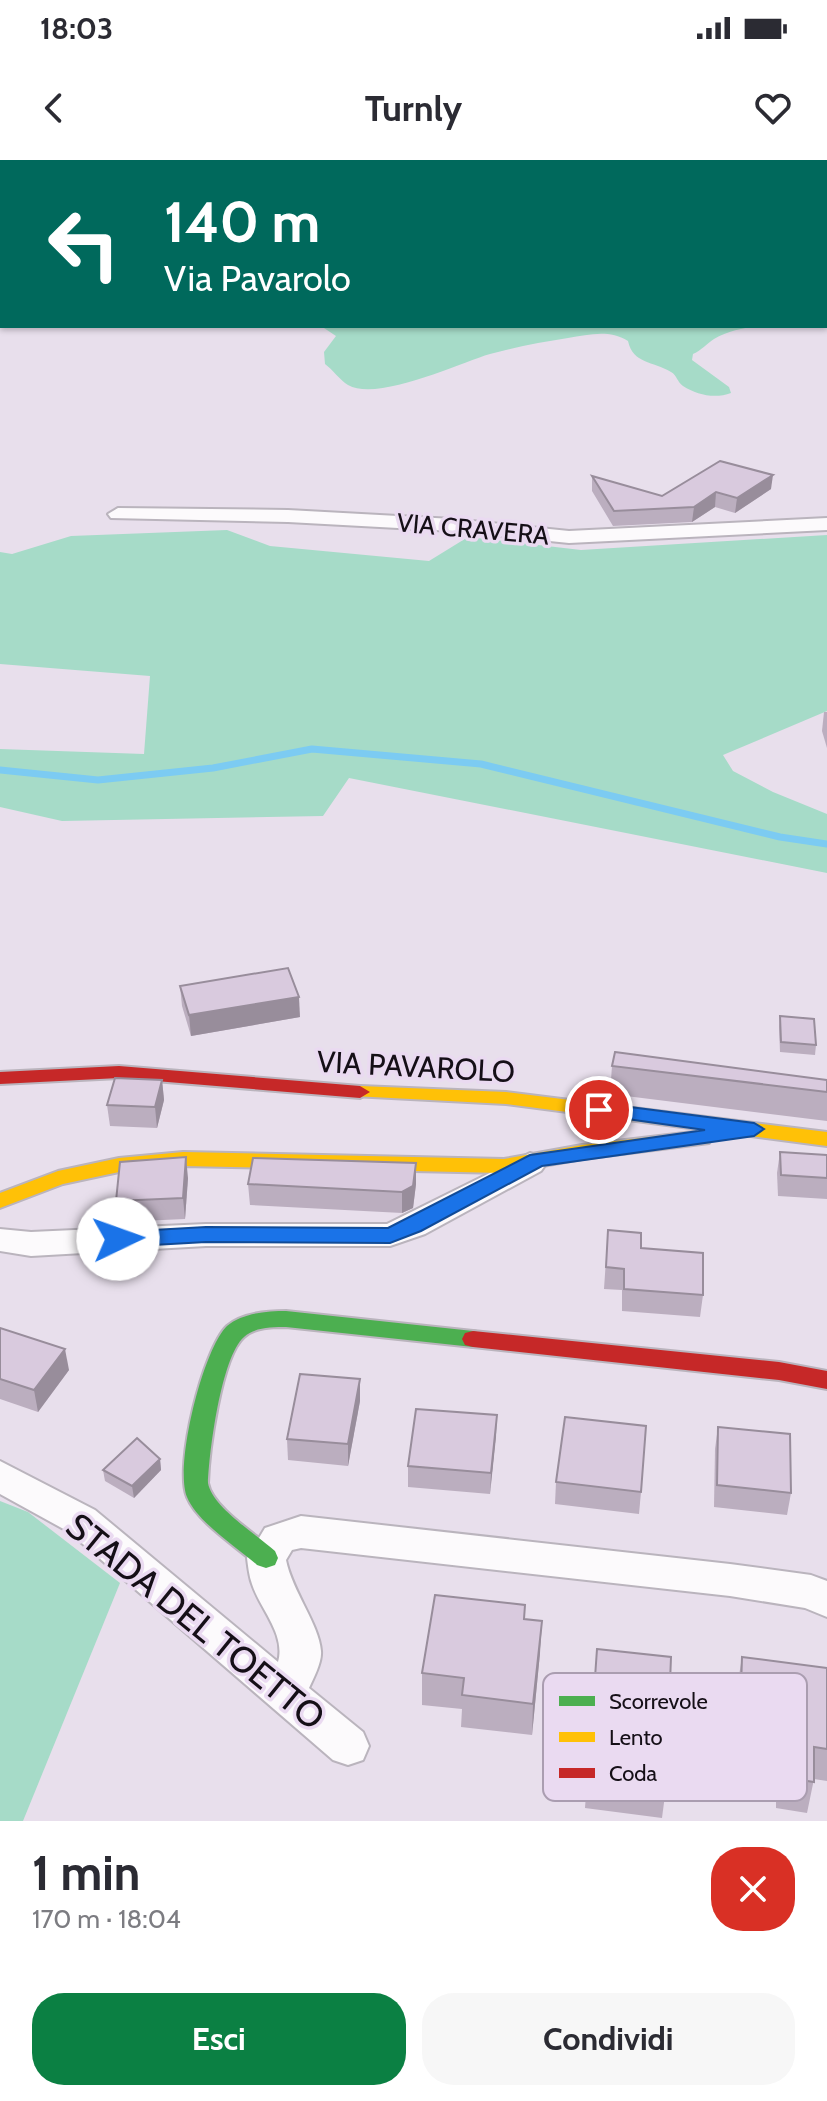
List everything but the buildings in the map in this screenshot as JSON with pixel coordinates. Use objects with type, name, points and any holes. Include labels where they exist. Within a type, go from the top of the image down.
[{"type":"street","name":"VIA CRAVERA","points":[[118,514],[288,516],[453,525],[569,537],[827,524]]},
{"type":"street","name":"VIA PAVAROLO","points":[[0,1078],[119,1072],[336,1091],[506,1098],[827,1139]]},
{"type":"street","points":[[0,1201],[57,1177],[138,1163],[318,1159],[506,1166],[754,1129]]},
{"type":"street","points":[[0,1240],[31,1244],[206,1235],[390,1235],[414,1226],[537,1160]]},
{"type":"street","points":[[286,1694],[301,1652],[295,1631],[271,1583],[266,1558],[198,1496],[193,1479],[219,1358],[231,1335],[248,1325],[286,1319],[763,1369],[827,1380]]},
{"type":"street","name":"STADA DEL TOETTO","points":[[0,1476],[82,1521],[348,1746]]},
{"type":"street","points":[[266,1558],[279,1539],[301,1532],[730,1580],[811,1592],[827,1600]]},
{"type":"green space","points":[[324,328],[747,328],[724,334],[693,354],[692,360],[729,387],[731,393],[712,396],[683,386],[671,372],[634,354],[628,341],[606,334],[519,347],[398,385],[361,389],[348,385],[325,364],[324,352],[336,336]]},
{"type":"green space","points":[[227,530],[270,546],[429,561],[468,537],[581,550],[827,535],[827,711],[723,755],[733,771],[773,792],[827,814],[827,873],[349,778],[323,816],[62,821],[0,807],[0,749],[144,754],[150,676],[0,664],[0,552],[12,554],[71,536]]},
{"type":"green space","points":[[0,1501],[28,1512],[120,1583],[23,1821],[0,1821]]},
{"type":"waterway","points":[[0,770],[98,780],[213,768],[312,749],[481,764],[780,837],[827,844]]},
{"type":"traffic: fast","points":[[266,1558],[203,1501],[198,1495],[196,1483],[196,1464],[205,1413],[219,1364],[233,1334],[265,1320],[286,1319],[473,1339]]},
{"type":"traffic: slow","points":[[360,1092],[506,1098],[827,1139]]},
{"type":"traffic: slow","points":[[0,1201],[58,1178],[119,1165],[183,1159],[504,1166],[582,1152],[702,1138]]},
{"type":"traffic: jam","points":[[0,1078],[119,1072],[360,1092]]},
{"type":"traffic: jam","points":[[473,1339],[779,1371],[827,1380]]},
{"type":"route","points":[[118,1239],[322,1233],[390,1235],[414,1226],[537,1160],[754,1129],[599,1110]]}]
